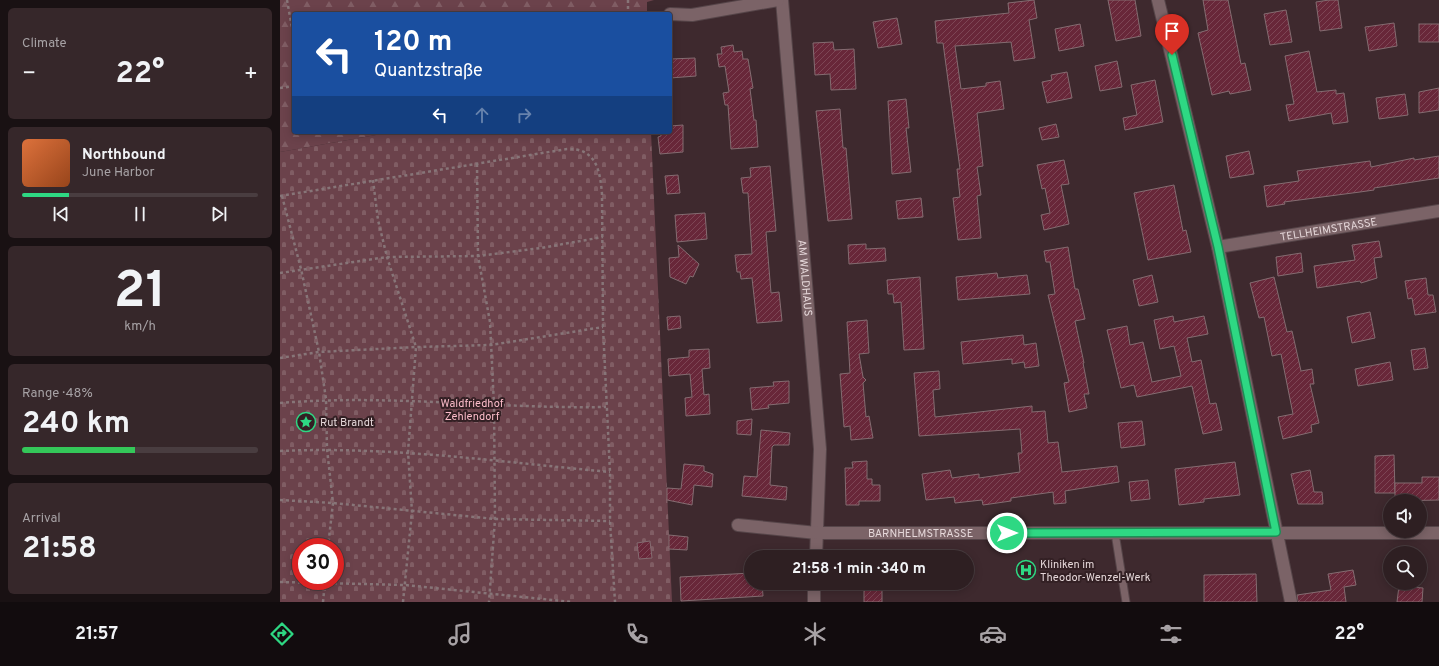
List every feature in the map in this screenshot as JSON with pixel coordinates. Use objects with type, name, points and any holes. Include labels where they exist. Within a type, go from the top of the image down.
[{"type":"street","points":[[672,14],[692,15],[778,0]]},
{"type":"street","name":"AM WALDHAUS","points":[[782,0],[820,449],[816,550]]},
{"type":"street","points":[[1158,0],[1218,247],[1291,602]]},
{"type":"street","name":"TELLHEIMSTRASSE","points":[[1218,247],[1439,211]]},
{"type":"street","name":"BARNHELMSTRASSE","points":[[738,525],[817,533],[1439,533]]},
{"type":"street","points":[[814,590],[814,602]]},
{"type":"lane","points":[[1116,532],[1126,602]]},
{"type":"path","points":[[287,0],[292,28]]},
{"type":"path","points":[[628,0],[628,12]]},
{"type":"path","points":[[280,88],[292,86]]},
{"type":"path","points":[[329,538],[332,503],[327,449],[326,399],[319,352],[301,269],[281,196],[373,180],[578,149],[592,157],[600,172],[603,237],[603,327],[610,472],[610,521],[615,602]]},
{"type":"path","points":[[477,164],[478,256],[490,322],[494,405],[495,519],[488,595],[489,602]]},
{"type":"path","points":[[373,180],[378,220],[387,257],[416,347],[414,400],[408,452],[412,512],[403,602]]},
{"type":"path","points":[[280,273],[387,257],[478,256],[541,248],[603,237]]},
{"type":"path","points":[[280,358],[319,352],[492,345],[603,327]]},
{"type":"path","points":[[280,403],[326,399],[414,400],[551,408],[606,407]]},
{"type":"path","points":[[280,451],[327,449],[408,452],[610,472]]},
{"type":"path","points":[[280,500],[332,503],[495,519],[610,521]]},
{"type":"path","points":[[280,582],[292,582]]},
{"type":"path","points":[[344,583],[405,585],[488,595],[572,602]]},
{"type":"path","points":[[323,602],[324,590]]},
{"type":"green space","points":[[280,0],[654,0],[647,2],[647,12],[292,12],[292,134],[382,134],[280,152]]},
{"type":"green space","name":"Waldfriedhof Zehlendorf","points":[[382,134],[651,134],[672,602],[280,602],[280,152]]},
{"type":"building","points":[[1034,0],[1037,18],[1029,20],[1035,58],[1014,61],[1011,42],[955,46],[961,89],[986,86],[986,83],[1000,81],[1004,109],[977,113],[983,166],[977,167],[981,195],[977,196],[981,238],[958,240],[953,198],[960,197],[957,169],[960,169],[943,43],[937,43],[935,21],[1009,13],[1008,3]]},
{"type":"building","points":[[1108,0],[1135,0],[1141,36],[1116,41]]},
{"type":"building","points":[[1203,0],[1228,0],[1241,64],[1245,63],[1251,90],[1230,94],[1229,91],[1212,95],[1198,33],[1208,30]]},
{"type":"building","points":[[1338,0],[1342,28],[1320,31],[1316,2]]},
{"type":"building","points":[[1286,10],[1292,42],[1270,45],[1264,14]]},
{"type":"building","points":[[897,18],[902,44],[878,48],[873,22]]},
{"type":"building","points":[[1394,23],[1397,46],[1369,51],[1365,27]]},
{"type":"building","points":[[1080,24],[1084,46],[1059,51],[1055,29]]},
{"type":"building","points":[[1419,24],[1439,24],[1439,42],[1419,42]]},
{"type":"building","points":[[833,42],[834,50],[854,49],[856,89],[831,90],[830,74],[815,75],[813,43]]},
{"type":"building","points":[[733,45],[734,52],[742,51],[743,59],[748,59],[753,88],[750,89],[754,120],[756,120],[758,147],[731,149],[728,105],[725,105],[723,93],[729,92],[725,66],[719,67],[717,54],[722,54],[721,47]]},
{"type":"building","points":[[1309,51],[1317,92],[1336,90],[1336,94],[1344,93],[1348,122],[1333,124],[1331,113],[1289,121],[1286,105],[1294,104],[1285,56]]},
{"type":"building","points":[[695,58],[696,76],[672,78],[672,59]]},
{"type":"building","points":[[1117,61],[1122,87],[1100,91],[1095,66]]},
{"type":"building","points":[[1067,72],[1072,98],[1047,103],[1042,82],[1052,80],[1051,75]]},
{"type":"building","points":[[1155,80],[1163,122],[1125,130],[1123,118],[1137,115],[1131,85]]},
{"type":"building","points":[[1439,88],[1439,110],[1419,113],[1419,92]]},
{"type":"building","points":[[1405,94],[1408,115],[1379,119],[1376,98]]},
{"type":"building","points":[[906,99],[909,128],[906,128],[911,172],[892,174],[888,101]]},
{"type":"building","points":[[840,109],[843,148],[846,148],[852,219],[828,221],[816,111]]},
{"type":"building","points":[[1056,124],[1059,137],[1042,140],[1039,128]]},
{"type":"building","points":[[683,125],[683,152],[660,154],[658,137],[661,136],[661,134],[672,134],[672,126]]},
{"type":"building","points":[[1249,151],[1254,174],[1230,178],[1226,156]]},
{"type":"building","points":[[1439,156],[1439,178],[1374,188],[1374,190],[1284,202],[1285,204],[1267,207],[1264,186],[1299,181],[1297,171],[1370,161],[1371,167],[1414,158],[1414,160]]},
{"type":"building","points":[[1064,160],[1069,184],[1061,185],[1069,224],[1044,230],[1041,215],[1050,213],[1045,188],[1042,189],[1037,165]]},
{"type":"building","points":[[770,166],[776,231],[766,232],[771,293],[779,292],[782,321],[757,323],[752,278],[741,279],[740,272],[737,272],[735,255],[752,254],[748,193],[743,193],[741,178],[751,177],[750,168]]},
{"type":"building","points":[[678,175],[680,193],[667,194],[665,176]]},
{"type":"building","points":[[1174,185],[1183,231],[1186,230],[1191,252],[1148,260],[1134,193]]},
{"type":"building","points":[[921,198],[923,217],[898,219],[896,201]]},
{"type":"building","points":[[705,213],[707,239],[677,242],[675,215]]},
{"type":"building","points":[[1379,241],[1382,257],[1374,258],[1377,278],[1361,283],[1360,281],[1317,288],[1314,266],[1355,260],[1352,245]]},
{"type":"building","points":[[866,244],[866,249],[885,248],[886,261],[849,264],[848,245]]},
{"type":"building","points":[[678,245],[699,264],[693,277],[690,276],[686,284],[670,277],[669,258],[679,257]]},
{"type":"building","points":[[1068,247],[1075,289],[1078,289],[1085,319],[1075,321],[1089,394],[1084,394],[1087,408],[1069,412],[1064,383],[1069,382],[1048,295],[1055,294],[1050,262],[1046,262],[1044,251]]},
{"type":"building","points":[[1301,253],[1303,272],[1278,276],[1276,257]]},
{"type":"building","points":[[997,273],[998,278],[1027,275],[1030,294],[958,300],[956,277]]},
{"type":"building","points":[[1152,275],[1158,302],[1139,306],[1133,280]]},
{"type":"building","points":[[920,277],[924,349],[904,350],[901,302],[894,303],[893,294],[888,294],[887,280]]},
{"type":"building","points":[[1274,277],[1287,332],[1292,331],[1301,371],[1312,369],[1314,384],[1310,384],[1319,423],[1311,425],[1312,432],[1283,439],[1278,417],[1293,414],[1281,354],[1272,356],[1264,317],[1259,318],[1250,283]]},
{"type":"building","points":[[1426,278],[1428,295],[1433,295],[1436,312],[1415,315],[1412,298],[1408,299],[1405,281]]},
{"type":"building","points":[[1370,312],[1375,338],[1352,343],[1347,317]]},
{"type":"building","points":[[680,316],[681,328],[668,330],[667,317]]},
{"type":"building","points":[[1173,316],[1174,322],[1204,316],[1208,334],[1187,338],[1192,362],[1201,360],[1210,404],[1216,403],[1222,430],[1203,434],[1192,386],[1137,397],[1134,385],[1121,388],[1107,330],[1127,326],[1130,345],[1143,342],[1152,382],[1181,376],[1174,346],[1160,349],[1154,320]]},
{"type":"building","points":[[867,320],[869,353],[859,354],[863,377],[866,380],[863,383],[866,417],[869,416],[873,438],[851,440],[850,426],[844,427],[840,374],[850,373],[847,322]]},
{"type":"building","points":[[1023,335],[1024,345],[1036,343],[1039,366],[1025,368],[1024,362],[1012,364],[1012,359],[963,364],[961,342]]},
{"type":"building","points":[[1425,348],[1428,368],[1414,370],[1411,350]]},
{"type":"building","points":[[709,349],[710,368],[702,369],[704,395],[709,394],[710,414],[686,416],[685,398],[692,397],[690,374],[669,376],[668,359],[689,357],[689,350]]},
{"type":"building","points":[[1390,362],[1393,380],[1358,386],[1355,369]]},
{"type":"building","points":[[939,371],[940,389],[933,390],[935,417],[1032,406],[1032,412],[1045,411],[1048,443],[1058,442],[1062,472],[1117,466],[1119,482],[1065,491],[1066,503],[1054,504],[1053,492],[1011,498],[1011,501],[983,505],[982,500],[955,503],[954,497],[926,500],[922,474],[950,470],[952,478],[979,474],[979,478],[1020,472],[1018,453],[1022,453],[1020,429],[919,436],[914,373]]},
{"type":"building","points":[[789,381],[789,403],[768,405],[769,408],[752,410],[750,388],[774,386],[773,382]]},
{"type":"building","points":[[752,419],[751,435],[737,434],[737,421]]},
{"type":"building","points":[[1142,421],[1145,445],[1121,448],[1118,423]]},
{"type":"building","points":[[761,430],[790,433],[789,445],[774,445],[772,447],[770,485],[787,487],[786,500],[742,496],[744,476],[757,477]]},
{"type":"building","points":[[1394,455],[1395,493],[1375,493],[1375,456]]},
{"type":"building","points":[[867,461],[867,479],[872,479],[872,485],[880,485],[880,501],[859,501],[859,505],[846,505],[845,468],[853,468],[852,462]]},
{"type":"building","points":[[1235,462],[1240,495],[1204,499],[1204,502],[1179,505],[1175,469]]},
{"type":"building","points":[[684,464],[704,466],[704,471],[713,474],[712,487],[694,485],[692,505],[667,500],[667,488],[681,489]]},
{"type":"building","points":[[1310,470],[1314,492],[1322,492],[1323,504],[1298,504],[1291,474]]},
{"type":"building","points":[[1422,477],[1439,477],[1439,500],[1427,500],[1427,494],[1395,494],[1395,483],[1422,483]]},
{"type":"building","points":[[1148,480],[1150,499],[1131,501],[1129,482]]},
{"type":"building","points":[[669,535],[688,537],[687,550],[669,549]]},
{"type":"building","points":[[650,541],[652,558],[639,559],[637,543]]},
{"type":"building","points":[[1353,570],[1356,585],[1344,587],[1346,602],[1298,602],[1297,595],[1331,590],[1328,574]]},
{"type":"building","points":[[744,573],[744,590],[763,590],[763,596],[681,601],[680,577]]},
{"type":"building","points":[[1256,574],[1257,602],[1204,602],[1204,575]]},
{"type":"building","points":[[864,590],[882,590],[882,602],[864,602]]},
{"type":"building","points":[[1398,590],[1423,590],[1422,602],[1397,602]]},
{"type":"place","name":"Rut Brandt","points":[[306,422]]},
{"type":"place","name":"Kliniken im Theodor-Wenzel-Werk","points":[[1026,570]]},
{"type":"route","points":[[1007,533],[1276,532],[1218,247],[1172,55]]}]
